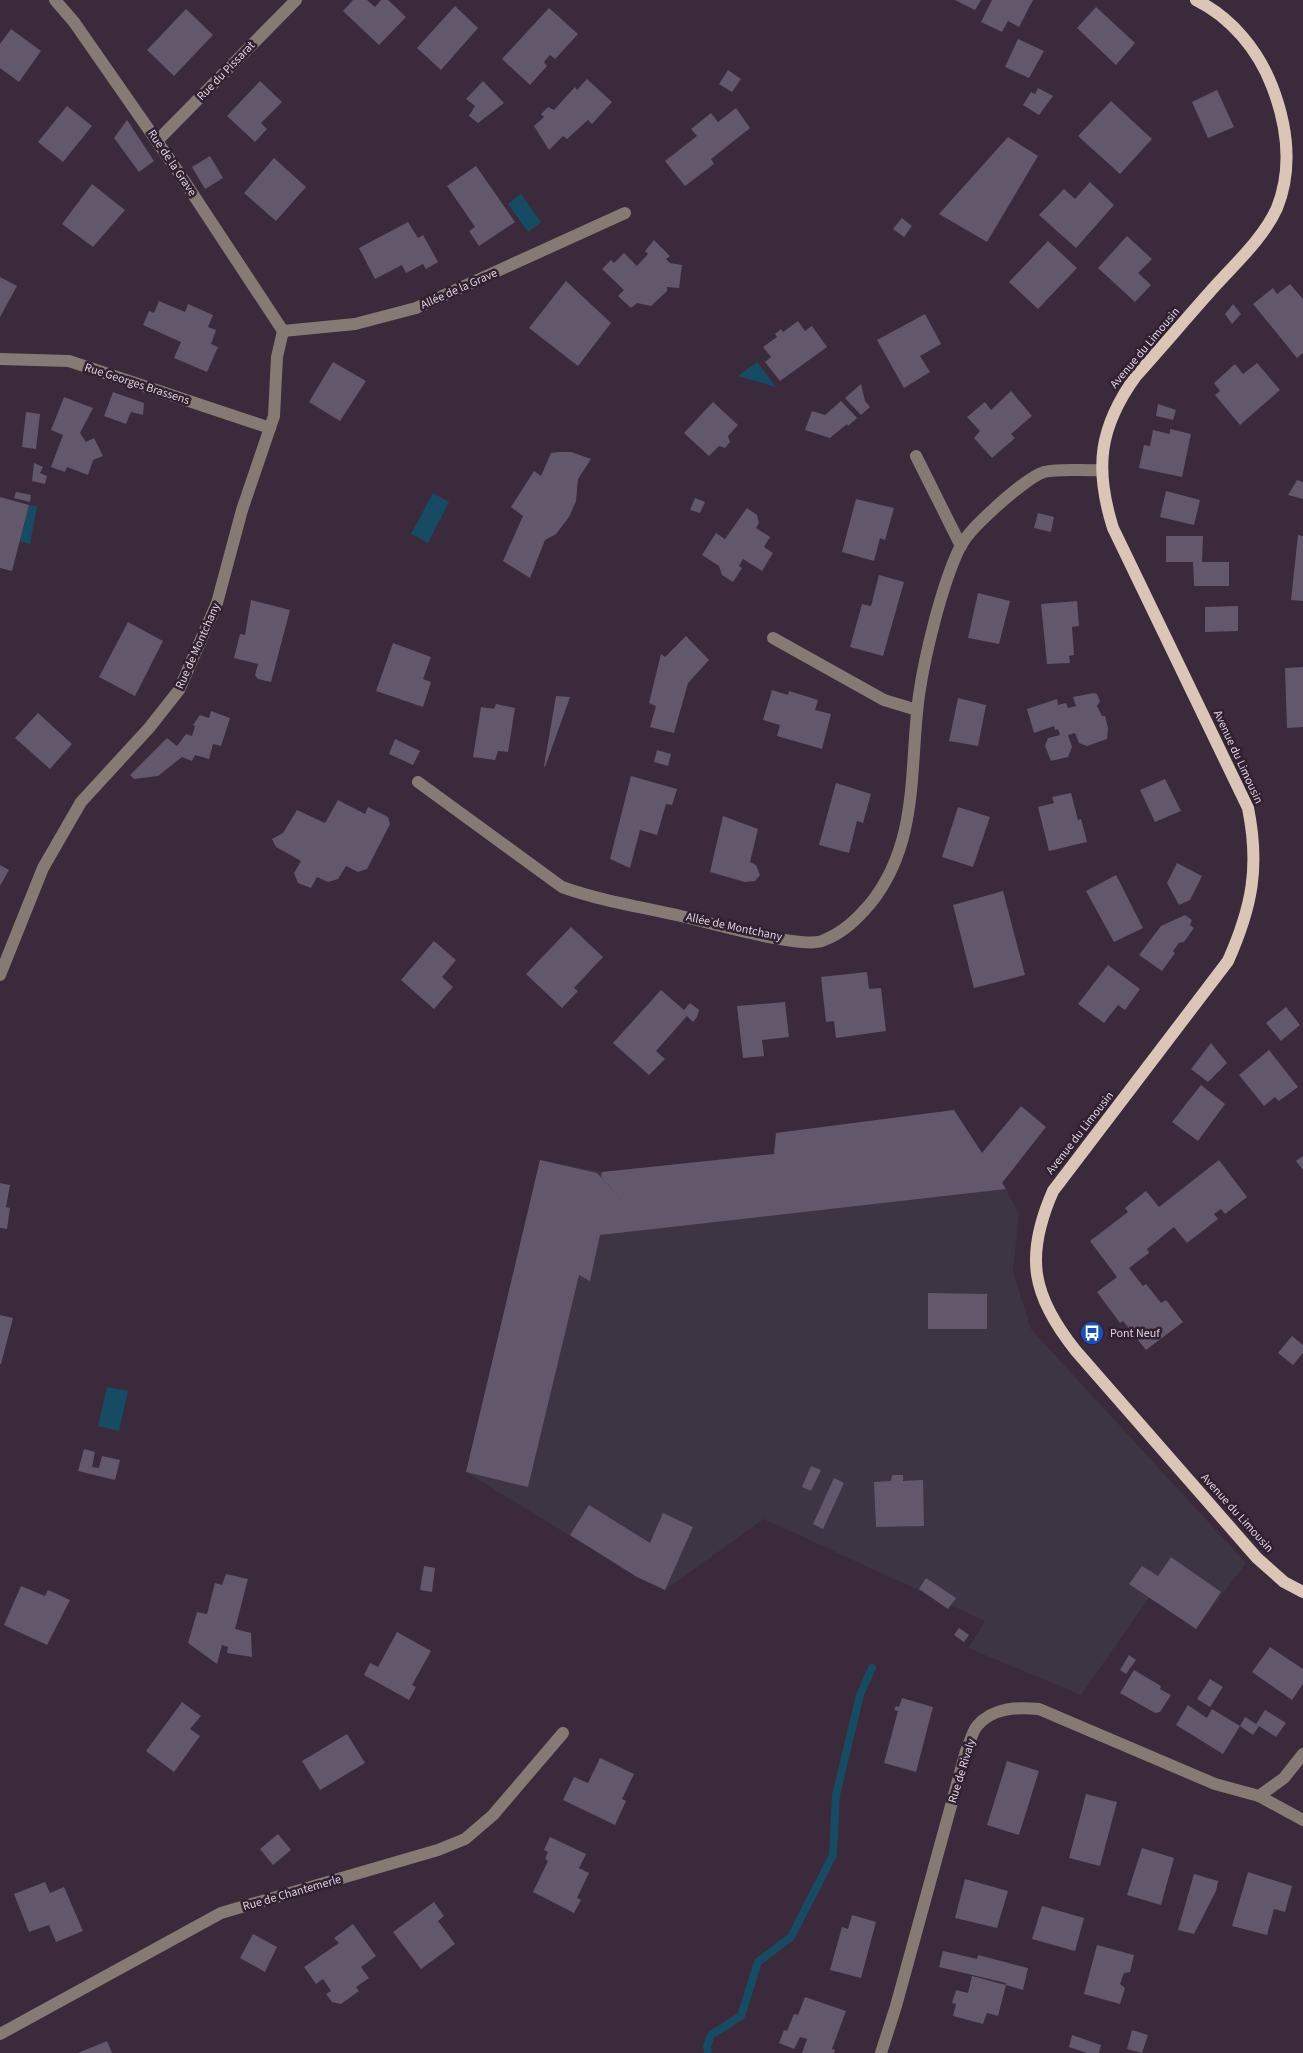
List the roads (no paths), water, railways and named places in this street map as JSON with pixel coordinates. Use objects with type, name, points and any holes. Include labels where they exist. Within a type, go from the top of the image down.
[{"type":"main road","name":"Avenue du Limousin","points":[[1196,0],[1237,30],[1261,62],[1270,81],[1278,102],[1287,146],[1283,187],[1276,209],[1256,239],[1136,376],[1121,398],[1106,431],[1101,470],[1104,499],[1113,528],[1248,808],[1254,838],[1255,868],[1250,905],[1228,961],[1053,1191],[1042,1216],[1035,1244],[1035,1267],[1050,1315],[1076,1351],[1257,1558],[1284,1582],[1303,1592]]},
{"type":"street","name":"Rue de la Grave","points":[[55,0],[74,22],[157,141],[283,331]]},
{"type":"street","name":"Rue du Pissarat","points":[[157,141],[296,0]]},
{"type":"street","name":"Allée de la Grave","points":[[283,331],[356,324],[416,308],[625,213]]},
{"type":"street","name":"Rue de Montchany","points":[[0,975],[43,868],[81,802],[149,728],[179,690],[217,603],[242,510],[274,416],[277,357],[283,331]]},
{"type":"street","name":"Rue Georges Brassens","points":[[0,359],[69,361],[270,428]]},
{"type":"street","points":[[916,456],[961,546]]},
{"type":"street","name":"Allée de Montchany","points":[[418,782],[562,887],[590,897],[747,932],[798,941],[820,942],[845,930],[862,913],[880,891],[895,864],[904,838],[909,814],[917,710],[929,651],[947,580],[961,546],[976,526],[1004,500],[1042,472],[1101,470]]},
{"type":"street","points":[[773,638],[884,700],[917,710]]},
{"type":"street","name":"Rue de Rivaly","points":[[881,2053],[896,2006],[966,1751],[977,1726],[999,1711],[1019,1707],[1039,1709],[1215,1784],[1259,1796],[1303,1820]]},
{"type":"street","name":"Rue de Chantemerle","points":[[0,2034],[221,1913],[438,1850],[465,1838],[493,1815],[562,1733]]},
{"type":"street","points":[[1259,1796],[1284,1778],[1303,1754]]},
{"type":"water","points":[[521,194],[541,222],[528,232],[508,204]]},
{"type":"water","points":[[757,362],[776,387],[738,376]]},
{"type":"water","points":[[433,493],[449,502],[428,543],[411,534]]},
{"type":"water","points":[[29,505],[37,506],[30,544],[20,541]]},
{"type":"water","points":[[107,1387],[128,1391],[119,1431],[98,1426]]},
{"type":"waterway","points":[[708,2053],[707,2046],[711,2035],[741,2016],[758,1962],[791,1937],[833,1855],[836,1795],[860,1695],[872,1668]]},
{"type":"place","name":"Pont Neuf","points":[[1092,1333]]}]
